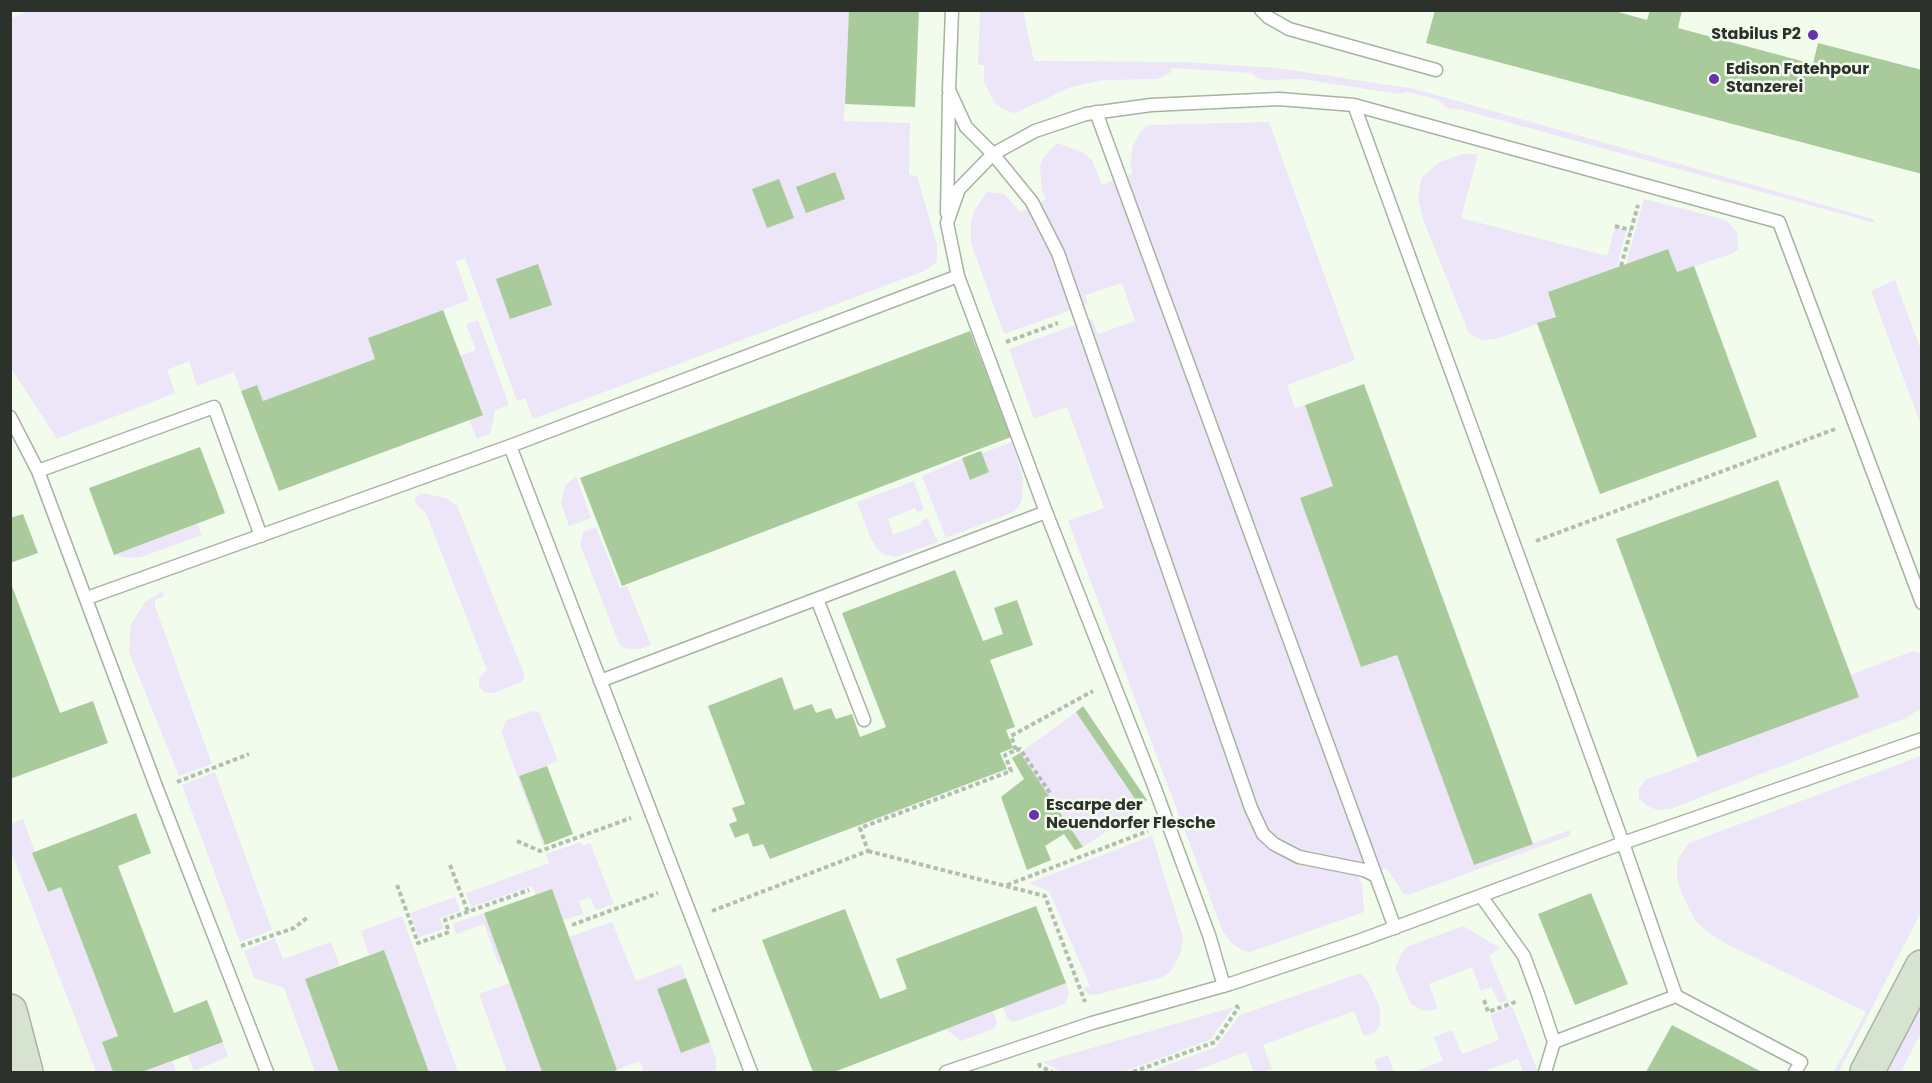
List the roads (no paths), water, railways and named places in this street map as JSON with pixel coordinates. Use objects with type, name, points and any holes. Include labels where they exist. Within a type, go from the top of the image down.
[{"type":"street","points":[[1867,1072],[1922,967]]},
{"type":"street","points":[[10,1011],[26,1072]]},
{"type":"lane","points":[[952,10],[947,223],[958,276],[1046,512],[1168,824],[1227,985]]},
{"type":"lane","points":[[1261,10],[1268,17],[1289,29],[1436,70]]},
{"type":"lane","points":[[949,90],[966,127],[993,154],[1032,202],[1058,253],[1251,808],[1263,834],[1274,844],[1299,857],[1364,870],[1376,876]]},
{"type":"lane","points":[[947,223],[959,189],[993,154],[1035,131],[1096,112],[1151,105],[1279,99],[1354,105],[1779,222],[1922,603]]},
{"type":"lane","points":[[1354,105],[1623,843],[1676,996],[1801,1062],[1795,1072]]},
{"type":"lane","points":[[1096,112],[1395,928]]},
{"type":"lane","points":[[87,598],[510,446],[958,276]]},
{"type":"lane","points":[[38,471],[214,407],[261,536]]},
{"type":"lane","points":[[10,417],[38,471],[157,789],[267,1072]]},
{"type":"lane","points":[[510,446],[751,1072]]},
{"type":"lane","points":[[600,681],[1046,512]]},
{"type":"lane","points":[[817,599],[864,720]]},
{"type":"lane","points":[[946,1072],[973,1068],[1092,1023],[1227,985],[1395,928],[1623,843],[1922,740]]},
{"type":"lane","points":[[1481,896],[1524,956],[1538,994],[1554,1042],[1545,1072]]},
{"type":"lane","points":[[1554,1042],[1676,996]]},
{"type":"place","name":"Stabilus P2","points":[[1813,35]]},
{"type":"place","name":"Edison Fatehpour Stanzerei","points":[[1714,79]]},
{"type":"place","name":"Escarpe der Neuendorfer Flesche","points":[[1034,815]]}]
